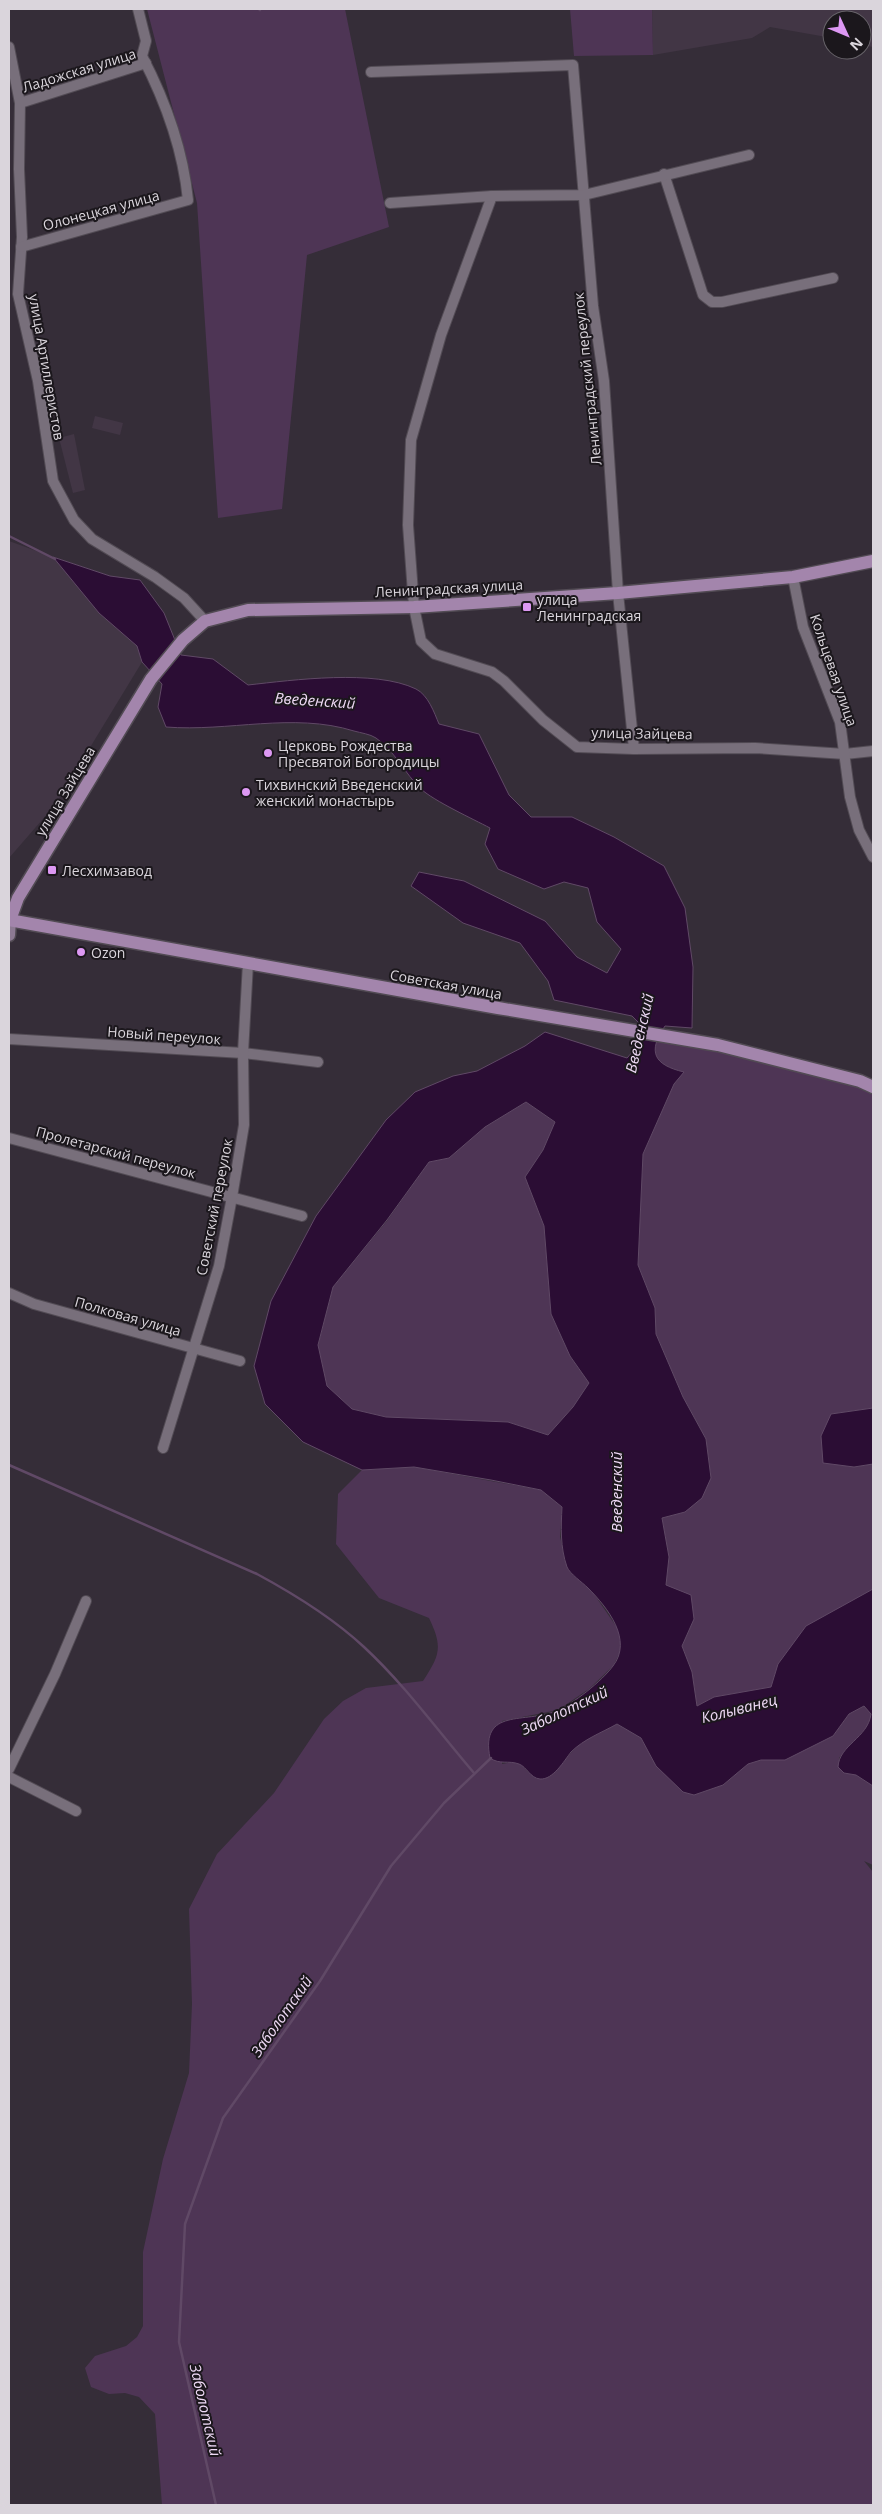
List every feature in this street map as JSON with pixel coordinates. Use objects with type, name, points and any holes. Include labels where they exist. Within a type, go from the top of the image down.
[{"type":"main road","name":"Ленинградская улица","points":[[182,640],[205,621],[248,610],[414,607],[618,593],[793,577],[873,561]]},
{"type":"main road","name":"улица Зайцева","points":[[10,920],[24,889],[151,679],[182,640]]},
{"type":"main road","name":"Советская улица","points":[[10,920],[676,1038],[738,1050],[860,1081],[873,1087]]},
{"type":"street","points":[[138,9],[146,41],[142,56],[146,63]]},
{"type":"street","name":"улица Артиллеристов","points":[[9,46],[20,103],[21,246],[18,294],[38,381],[53,481],[64,506],[92,539],[155,577],[184,598],[205,621]]},
{"type":"street","name":"Ладожская улица","points":[[20,103],[146,63]]},
{"type":"street","name":"Олонецкая улица","points":[[21,246],[188,200],[177,137],[146,63]]},
{"type":"street","name":"Ленинградский переулок","points":[[371,72],[573,65],[593,306],[604,380],[618,593],[634,749]]},
{"type":"street","points":[[390,203],[492,196],[584,195],[664,174],[749,155]]},
{"type":"street","points":[[664,174],[703,295],[712,302],[722,302],[833,278]]},
{"type":"street","name":"улица Зайцева","points":[[492,196],[441,335],[411,440],[408,525],[414,607],[421,641],[435,654],[492,672],[504,681],[543,720],[577,747],[634,749],[755,748],[845,754],[873,751]]},
{"type":"street","name":"Кольцевая улица","points":[[793,577],[802,627],[840,722],[852,805],[859,830],[873,857]]},
{"type":"street","points":[[9,935],[10,920]]},
{"type":"street","name":"Советский переулок","points":[[163,1448],[219,1266],[232,1197],[244,1126],[243,1053],[248,963]]},
{"type":"street","name":"Новый переулок","points":[[9,1038],[243,1053],[318,1062]]},
{"type":"street","name":"Пролетарский переулок","points":[[9,1138],[302,1216]]},
{"type":"street","name":"Полковая улица","points":[[9,1293],[34,1304],[240,1361]]},
{"type":"street","points":[[9,1769],[58,1667],[86,1601]]},
{"type":"street","points":[[9,1777],[76,1811]]},
{"type":"shaded area","points":[[147,9],[345,9],[389,227],[307,255],[282,509],[218,518],[197,203]]},
{"type":"shaded area","points":[[570,9],[652,9],[653,55],[574,56]]},
{"type":"shaded area","points":[[652,9],[873,9],[873,47],[872,10],[822,10],[822,36],[770,27],[752,38],[653,55]]},
{"type":"shaded area","points":[[95,416],[123,423],[120,435],[92,428]]},
{"type":"shaded area","points":[[74,434],[85,490],[73,493],[59,438]]},
{"type":"shaded area","points":[[9,541],[53,557],[99,613],[137,646],[142,662],[55,805],[9,858]]},
{"type":"shaded area","points":[[658,1036],[873,1090],[873,1408],[831,1414],[854,1467],[873,1464],[873,1589],[864,1594],[778,1664],[771,1687],[714,1697],[697,1706],[692,1672],[682,1646],[694,1619],[666,1585],[669,1557],[662,1518],[685,1512],[711,1478],[706,1439],[683,1397],[656,1334],[655,1308],[638,1265],[643,1154],[674,1084],[683,1072],[664,1065],[656,1057],[654,1051]]},
{"type":"shaded area","points":[[526,1102],[555,1122],[543,1150],[525,1177],[544,1226],[551,1314],[570,1356],[589,1383],[573,1407],[548,1435],[508,1422],[386,1417],[352,1409],[327,1386],[318,1346],[333,1287],[387,1221],[429,1162],[449,1158],[485,1127]]},
{"type":"shaded area","points":[[414,1467],[541,1490],[562,1507],[560,1537],[568,1568],[594,1594],[620,1632],[622,1648],[613,1666],[589,1689],[558,1710],[502,1721],[502,1764],[512,1762],[522,1765],[528,1772],[549,1777],[580,1743],[617,1724],[641,1738],[656,1766],[694,1795],[723,1785],[748,1764],[761,1760],[785,1759],[833,1736],[849,1714],[864,1706],[871,1714],[869,1725],[839,1758],[844,1773],[856,1775],[873,1786],[873,1865],[864,1861],[873,1872],[873,2505],[162,2505],[155,2414],[139,2397],[125,2393],[109,2394],[91,2387],[85,2368],[95,2356],[126,2346],[137,2337],[143,2326],[143,2252],[163,2159],[189,2073],[192,2004],[189,1909],[217,1854],[274,1793],[324,1719],[343,1701],[366,1688],[423,1681],[436,1657],[438,1644],[429,1618],[379,1598],[336,1544],[338,1494],[362,1470]]},
{"type":"water","name":"Колыванец","points":[[53,557],[110,576],[140,580],[164,613],[181,655],[213,659],[248,685],[310,679],[357,678],[379,679],[416,689],[424,695],[433,709],[439,724],[479,734],[509,795],[531,817],[572,817],[614,837],[664,866],[685,908],[693,967],[692,1028],[665,1026],[656,1043],[656,1056],[660,1061],[666,1066],[684,1072],[674,1084],[643,1154],[638,1265],[655,1308],[656,1334],[683,1397],[706,1439],[711,1478],[702,1498],[685,1512],[662,1518],[669,1557],[666,1585],[691,1595],[694,1619],[682,1646],[692,1672],[697,1706],[714,1697],[771,1687],[778,1664],[806,1626],[873,1589],[873,1786],[856,1775],[844,1773],[838,1767],[843,1753],[869,1722],[871,1714],[864,1706],[849,1714],[833,1736],[785,1760],[761,1760],[748,1764],[723,1785],[694,1795],[683,1792],[656,1766],[641,1738],[617,1724],[576,1747],[554,1773],[545,1778],[534,1777],[519,1764],[497,1761],[490,1758],[489,1742],[492,1731],[499,1724],[508,1720],[544,1715],[563,1708],[595,1685],[613,1666],[618,1656],[620,1646],[616,1625],[596,1596],[567,1567],[562,1544],[562,1507],[541,1490],[491,1480],[414,1467],[362,1470],[303,1442],[265,1404],[254,1366],[271,1301],[316,1216],[386,1120],[415,1092],[453,1076],[477,1071],[525,1046],[545,1032],[627,1058],[636,1048],[640,1024],[632,1016],[554,1000],[548,981],[520,943],[463,923],[411,886],[419,872],[464,881],[545,921],[577,957],[607,973],[621,949],[597,922],[588,888],[564,882],[544,889],[498,869],[485,844],[490,828],[427,794],[415,783],[389,749],[374,737],[331,726],[308,723],[189,728],[166,727],[158,707],[162,684],[142,662],[137,646],[99,613]],"holes":[[[526,1102],[555,1122],[543,1150],[525,1177],[544,1226],[551,1314],[570,1356],[589,1383],[573,1407],[548,1435],[508,1422],[386,1417],[352,1409],[327,1386],[318,1345],[333,1287],[387,1220],[429,1162],[449,1158],[485,1127]]]},
{"type":"water","points":[[873,1408],[873,1464],[854,1467],[823,1463],[821,1436],[831,1414]]},
{"type":"waterway","name":"Введенский","points":[[9,536],[55,559]]},
{"type":"waterway","points":[[9,1465],[257,1574],[313,1607],[352,1636],[379,1662],[407,1692],[474,1773]]},
{"type":"waterway","name":"Заболотский","points":[[216,2505],[179,2342],[185,2224],[223,2118],[320,1981],[391,1866],[444,1803],[491,1758]]},
{"type":"place","name":"улица Ленинградская","points":[[527,607]]},
{"type":"place","name":"Церковь Рождества Пресвятой Богородицы","points":[[268,753]]},
{"type":"place","name":"Тихвинский Введенский женский монастырь","points":[[246,792]]},
{"type":"place","name":"Лесхимзавод","points":[[52,870]]},
{"type":"place","name":"Ozon","points":[[81,952]]}]
